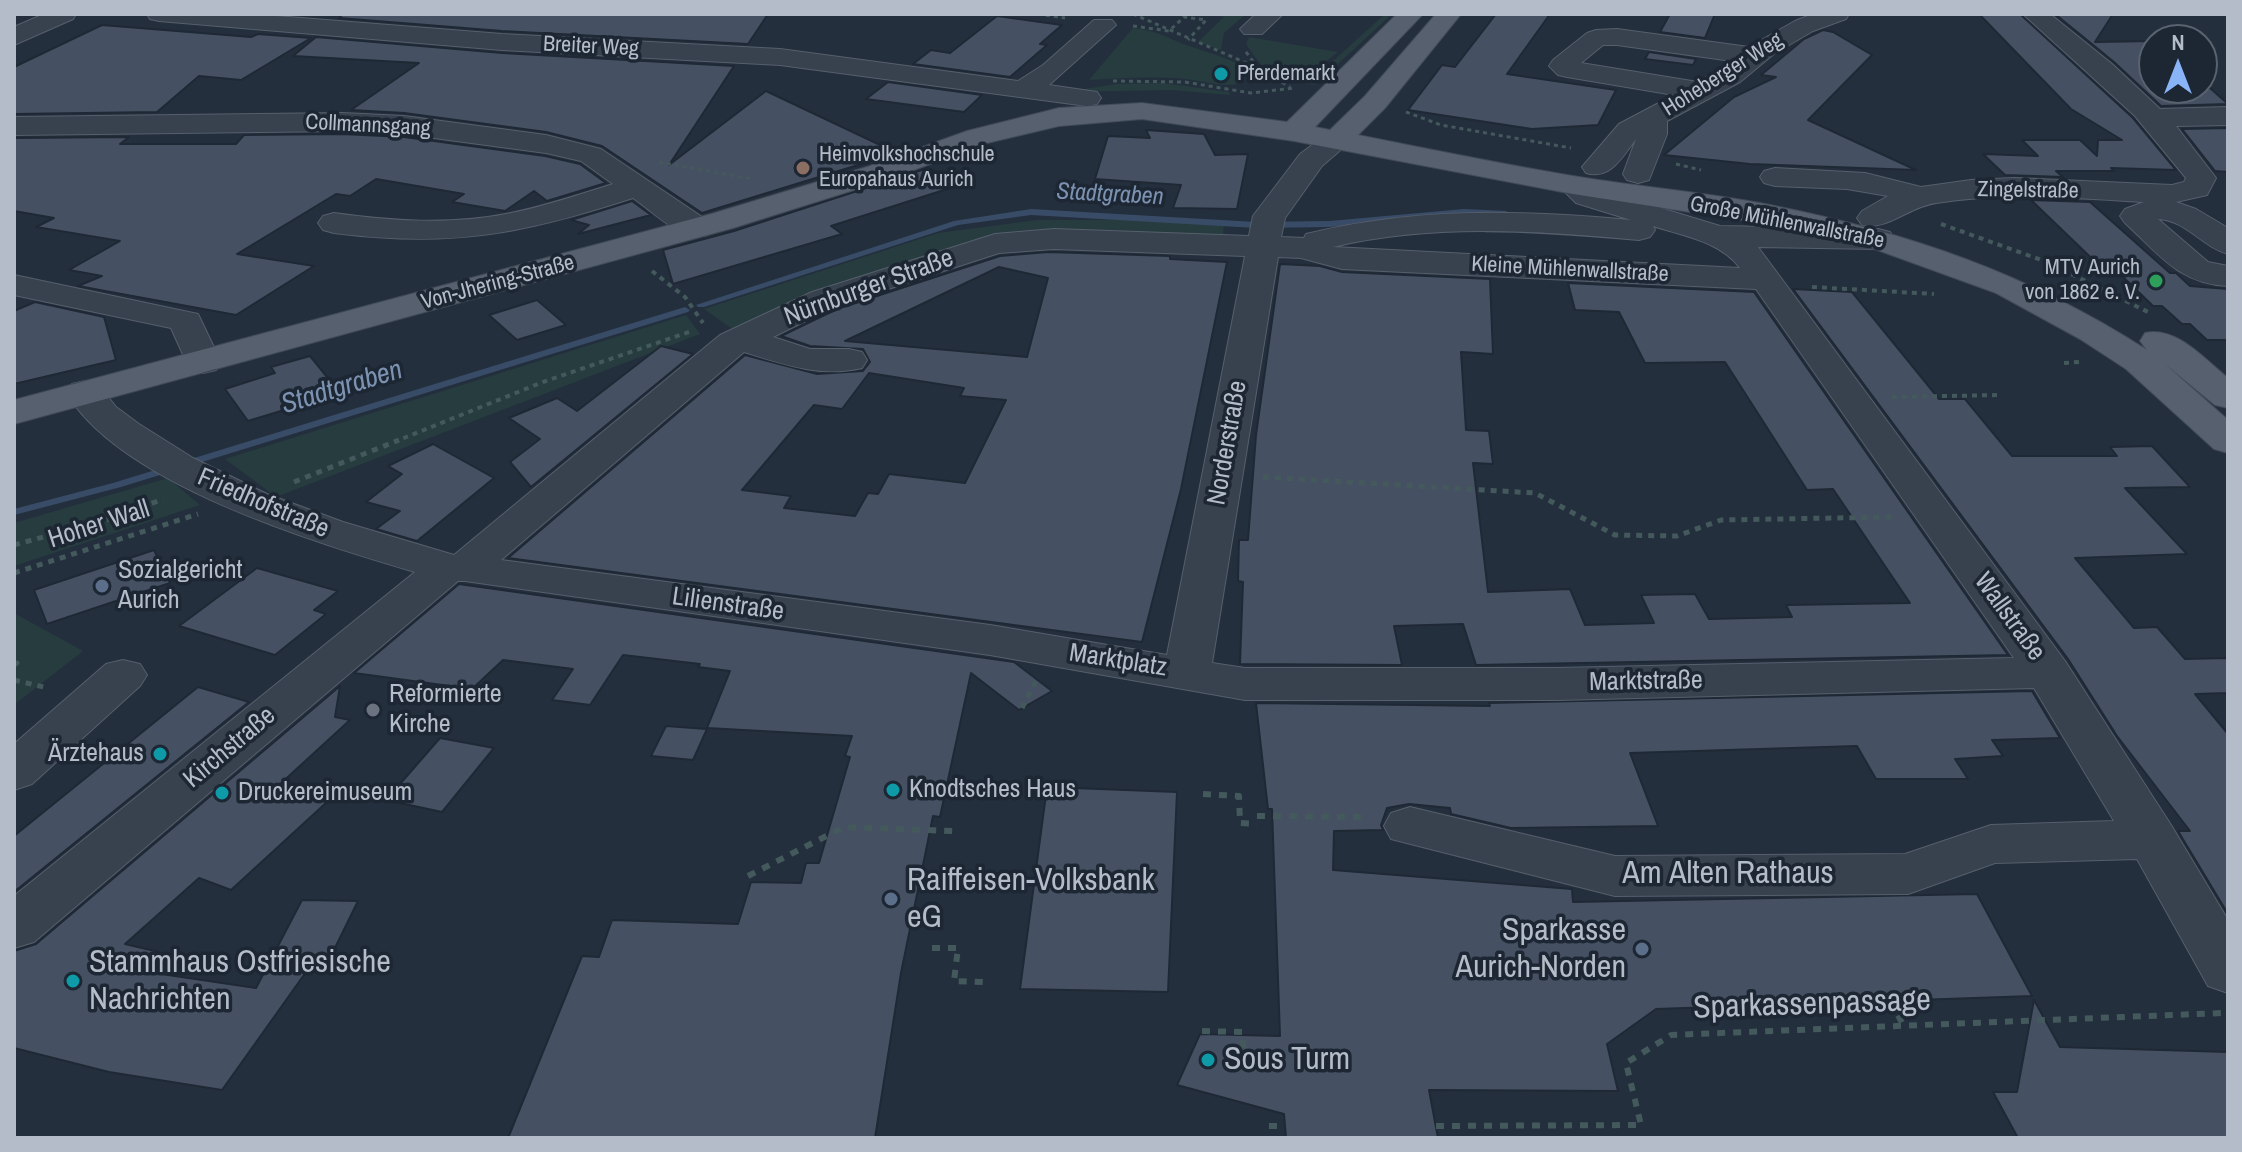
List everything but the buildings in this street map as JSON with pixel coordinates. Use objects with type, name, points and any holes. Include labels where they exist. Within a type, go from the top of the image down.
[{"type":"main road","points":[[1302,123],[1411,14]]},
{"type":"main road","points":[[1347,131],[1449,14]]},
{"type":"main road","name":"Von-Jhering-Straße","points":[[977,137],[1024,101],[1145,95],[1190,96],[1302,123]]},
{"type":"main road","name":"Von-Jhering-Straße","points":[[14,412],[697,228],[815,194],[977,137],[1059,117],[1116,111],[1302,123]]},
{"type":"main road","name":"Große Mühlenwallstraße","points":[[1302,123],[1590,173],[1768,214],[1876,229],[1936,258],[2008,286],[2093,331],[2139,361],[2228,441]]},
{"type":"main road","points":[[1590,173],[1627,183],[1638,174]]},
{"type":"main road","name":"Große Mühlenwallstraße","points":[[1638,174],[1970,248],[2074,291],[2161,343],[2228,397]]},
{"type":"street","points":[[14,37],[64,14]]},
{"type":"street","name":"Breiter Weg","points":[[159,14],[395,34],[780,57],[1024,101]]},
{"type":"street","points":[[395,34],[410,22],[413,14]]},
{"type":"street","name":"Hoheberger Weg","points":[[1590,173],[1629,130],[1730,76],[1764,50],[1804,26],[1837,14]]},
{"type":"street","points":[[2035,14],[2093,60],[2185,154],[2201,178],[2193,190]]},
{"type":"street","points":[[1024,101],[1103,25]]},
{"type":"street","points":[[1703,91],[1562,66],[1596,38],[1617,37],[1764,50]]},
{"type":"street","points":[[2151,118],[2228,116]]},
{"type":"street","name":"Hoheberger Weg","points":[[1638,174],[1653,134],[1653,118]]},
{"type":"street","name":"Collmannsgang","points":[[14,126],[268,122],[404,125],[546,144],[591,155],[697,228]]},
{"type":"street","name":"Norderstraße","points":[[1187,673],[1266,227],[1271,178],[1280,155],[1302,123]]},
{"type":"street","points":[[1266,227],[1311,160],[1347,131]]},
{"type":"street","points":[[1590,173],[1587,196],[1718,236],[1743,249],[1766,279]]},
{"type":"street","points":[[1775,177],[1862,180],[1895,186],[1916,196]]},
{"type":"street","points":[[334,223],[389,230],[487,227],[534,217],[640,186]]},
{"type":"street","name":"Zingelstraße","points":[[1876,229],[1883,208],[1916,196],[2004,188],[2172,194],[2193,190],[2228,206]]},
{"type":"street","points":[[2228,244],[2192,217],[2179,212],[2143,212],[2136,216],[2196,269],[2208,275],[2228,276]]},
{"type":"street","name":"Kleine Mühlenwallstraße","points":[[1310,248],[1315,242],[1357,232],[1476,220],[1718,236],[1876,229]]},
{"type":"street","name":"Kleine Mühlenwallstraße","points":[[1266,227],[1315,253],[1342,259],[1766,279]]},
{"type":"street","name":"Nürnburger Straße","points":[[456,568],[741,339],[824,299],[995,244],[1266,227]]},
{"type":"street","name":"Wallstraße","points":[[1766,279],[2048,672],[2152,839],[2228,970]]},
{"type":"street","points":[[14,285],[186,321],[203,362]]},
{"type":"street","points":[[741,339],[807,360],[849,360]]},
{"type":"street","name":"Friedhofstraße","points":[[85,392],[95,412],[165,459],[223,492],[340,536],[456,568]]},
{"type":"street","name":"Lilienstraße","points":[[456,568],[990,640]]},
{"type":"street","name":"Kirchstraße","points":[[14,927],[456,568]]},
{"type":"street","name":"Marktplatz","points":[[990,640],[1245,684]]},
{"type":"street","name":"Marktstraße","points":[[1245,684],[1558,684],[2048,672]]},
{"type":"street","points":[[14,772],[123,675]]},
{"type":"street","name":"Am Alten Rathaus","points":[[1410,826],[1615,876],[1908,874],[1991,844],[2152,839]]},
{"type":"path","points":[[1133,14],[1258,68],[1290,87],[1251,93]]},
{"type":"path","points":[[1169,31],[1184,17],[1206,20],[1188,40]]},
{"type":"path","points":[[1258,68],[1242,47],[1243,40],[1262,21]]},
{"type":"path","points":[[1417,119],[1590,173]]},
{"type":"path","points":[[591,155],[660,162],[759,180]]},
{"type":"path","points":[[650,270],[685,297],[706,327]]},
{"type":"path","points":[[1851,397],[2002,395]]},
{"type":"path","points":[[1222,475],[1535,493],[1615,535],[1677,536],[1721,520],[1936,516]]},
{"type":"path","name":"Hoher Wall","points":[[14,545],[223,492]]},
{"type":"path","name":"Hoher Wall","points":[[14,573],[223,492]]},
{"type":"path","points":[[1022,708],[1037,681]]},
{"type":"path","points":[[1203,794],[1239,796],[1240,823],[1257,824]]},
{"type":"path","points":[[1257,816],[1386,817],[1410,826]]},
{"type":"path","points":[[748,876],[844,827],[953,831]]},
{"type":"path","points":[[932,948],[958,948],[954,981],[984,982]]},
{"type":"path","points":[[1891,1001],[1903,1026]]},
{"type":"path","name":"Sparkassenpassage","points":[[1436,1126],[1641,1125],[1626,1063],[1671,1035],[2228,1013]]},
{"type":"path","points":[[1202,1031],[1242,1032],[1245,1066],[1266,1066]]},
{"type":"path","points":[[1269,1126],[1285,1126]]},
{"type":"green space","points":[[1209,14],[1246,14],[1224,33],[1221,50],[1198,42],[1224,17]]},
{"type":"green space","points":[[1385,14],[1392,14],[1315,85],[1301,83],[1321,72]]},
{"type":"green space","points":[[1133,28],[1158,34],[1248,70],[1237,84],[1231,85],[1162,78],[1089,80]]},
{"type":"green space","points":[[1249,37],[1338,52],[1310,72],[1288,79],[1268,71],[1257,60],[1246,44]]},
{"type":"green space","points":[[1163,83],[1229,92],[1230,95],[1172,90],[1066,92],[1116,84]]},
{"type":"green space","points":[[1037,220],[1224,220],[1223,242],[1040,235],[738,333],[704,309],[938,233]]},
{"type":"green space","points":[[686,315],[700,334],[276,497],[225,459]]},
{"type":"green space","points":[[168,478],[200,505],[14,566],[14,523]]},
{"type":"green space","points":[[14,613],[83,651],[14,705]]},
{"type":"waterway","name":"Stadtgraben","points":[[701,305],[957,223],[1031,212],[1256,225],[1330,224],[1464,212],[1506,214]]},
{"type":"waterway","name":"Stadtgraben","points":[[14,512],[117,485],[685,310]]},
{"type":"place","name":"Pferdemarkt","points":[[1221,74]]},
{"type":"place","name":"Heimvolkshochschule Europahaus Aurich","points":[[803,168]]},
{"type":"place","name":"MTV Aurich von 1862 e. V.","points":[[2156,281]]},
{"type":"place","name":"Sozialgericht Aurich","points":[[102,586]]},
{"type":"place","name":"Reformierte Kirche","points":[[373,710]]},
{"type":"place","name":"Ärztehaus","points":[[160,754]]},
{"type":"place","name":"Knodtsches Haus","points":[[893,790]]},
{"type":"place","name":"Druckereimuseum","points":[[222,793]]},
{"type":"place","name":"Raiffeisen-Volksbank eG","points":[[891,899]]},
{"type":"place","name":"Sparkasse Aurich-Norden","points":[[1642,949]]},
{"type":"place","name":"Stammhaus Ostfriesische Nachrichten","points":[[73,981]]},
{"type":"place","name":"Sous Turm","points":[[1208,1060]]}]
